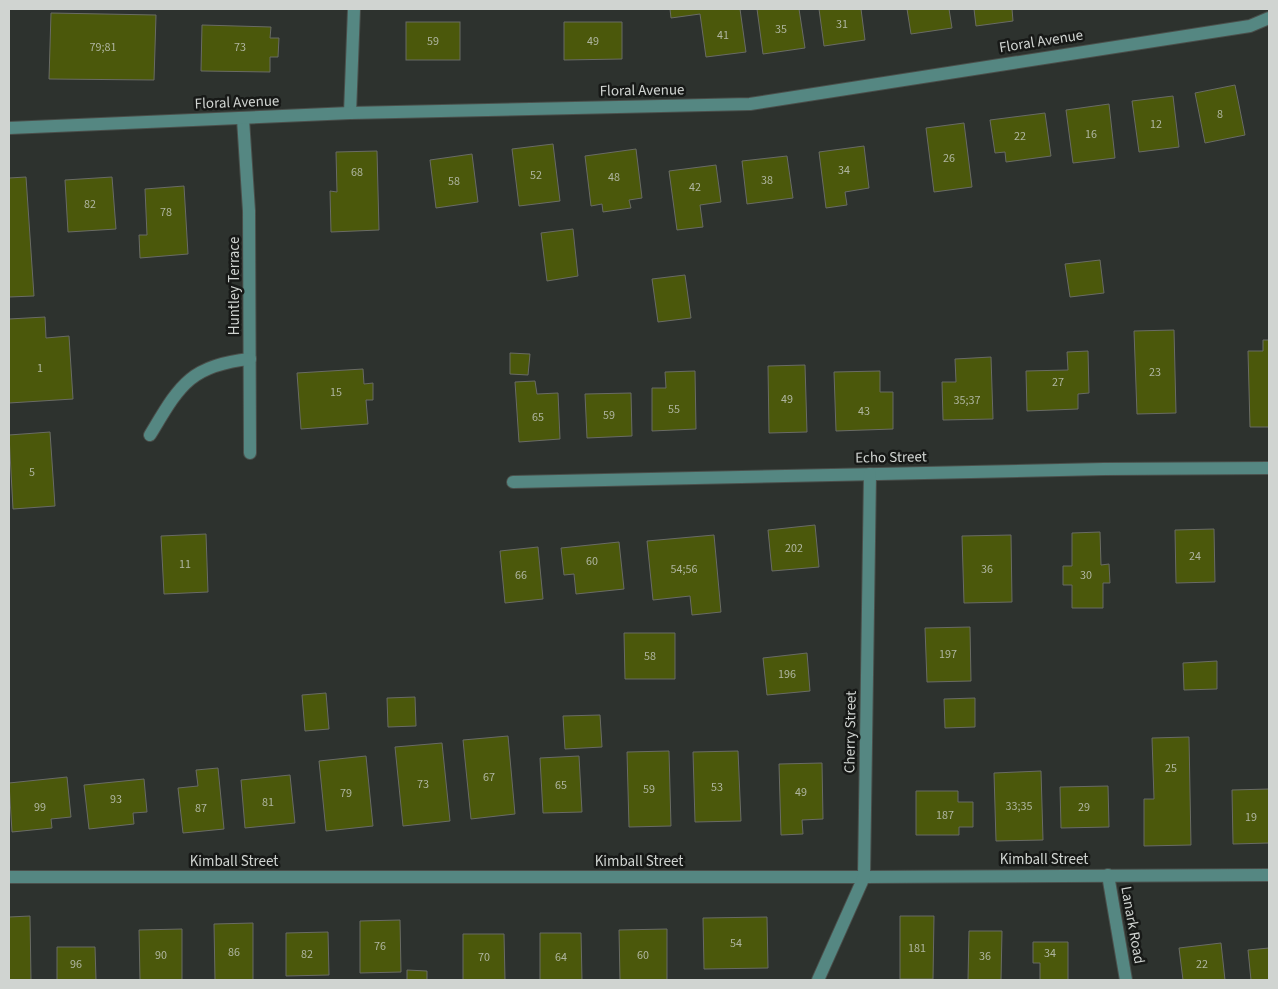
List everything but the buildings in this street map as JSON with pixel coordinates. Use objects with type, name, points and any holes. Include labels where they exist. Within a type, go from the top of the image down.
[{"type":"street","points":[[350,113],[354,9]]},
{"type":"street","name":"Floral Avenue","points":[[9,128],[350,113],[750,104],[1250,26],[1269,18]]},
{"type":"street","name":"Huntley Terrace","points":[[243,119],[249,211],[250,453]]},
{"type":"street","points":[[150,435],[173,397],[183,384],[193,376],[220,364],[250,359]]},
{"type":"street","name":"Echo Street","points":[[513,482],[1094,469],[1269,468]]},
{"type":"street","name":"Cherry Street","points":[[818,980],[864,877],[870,474]]},
{"type":"street","name":"Lanark Road","points":[[1108,875],[1126,980]]},
{"type":"street","name":"Kimball Street","points":[[9,877],[1269,875]]}]
